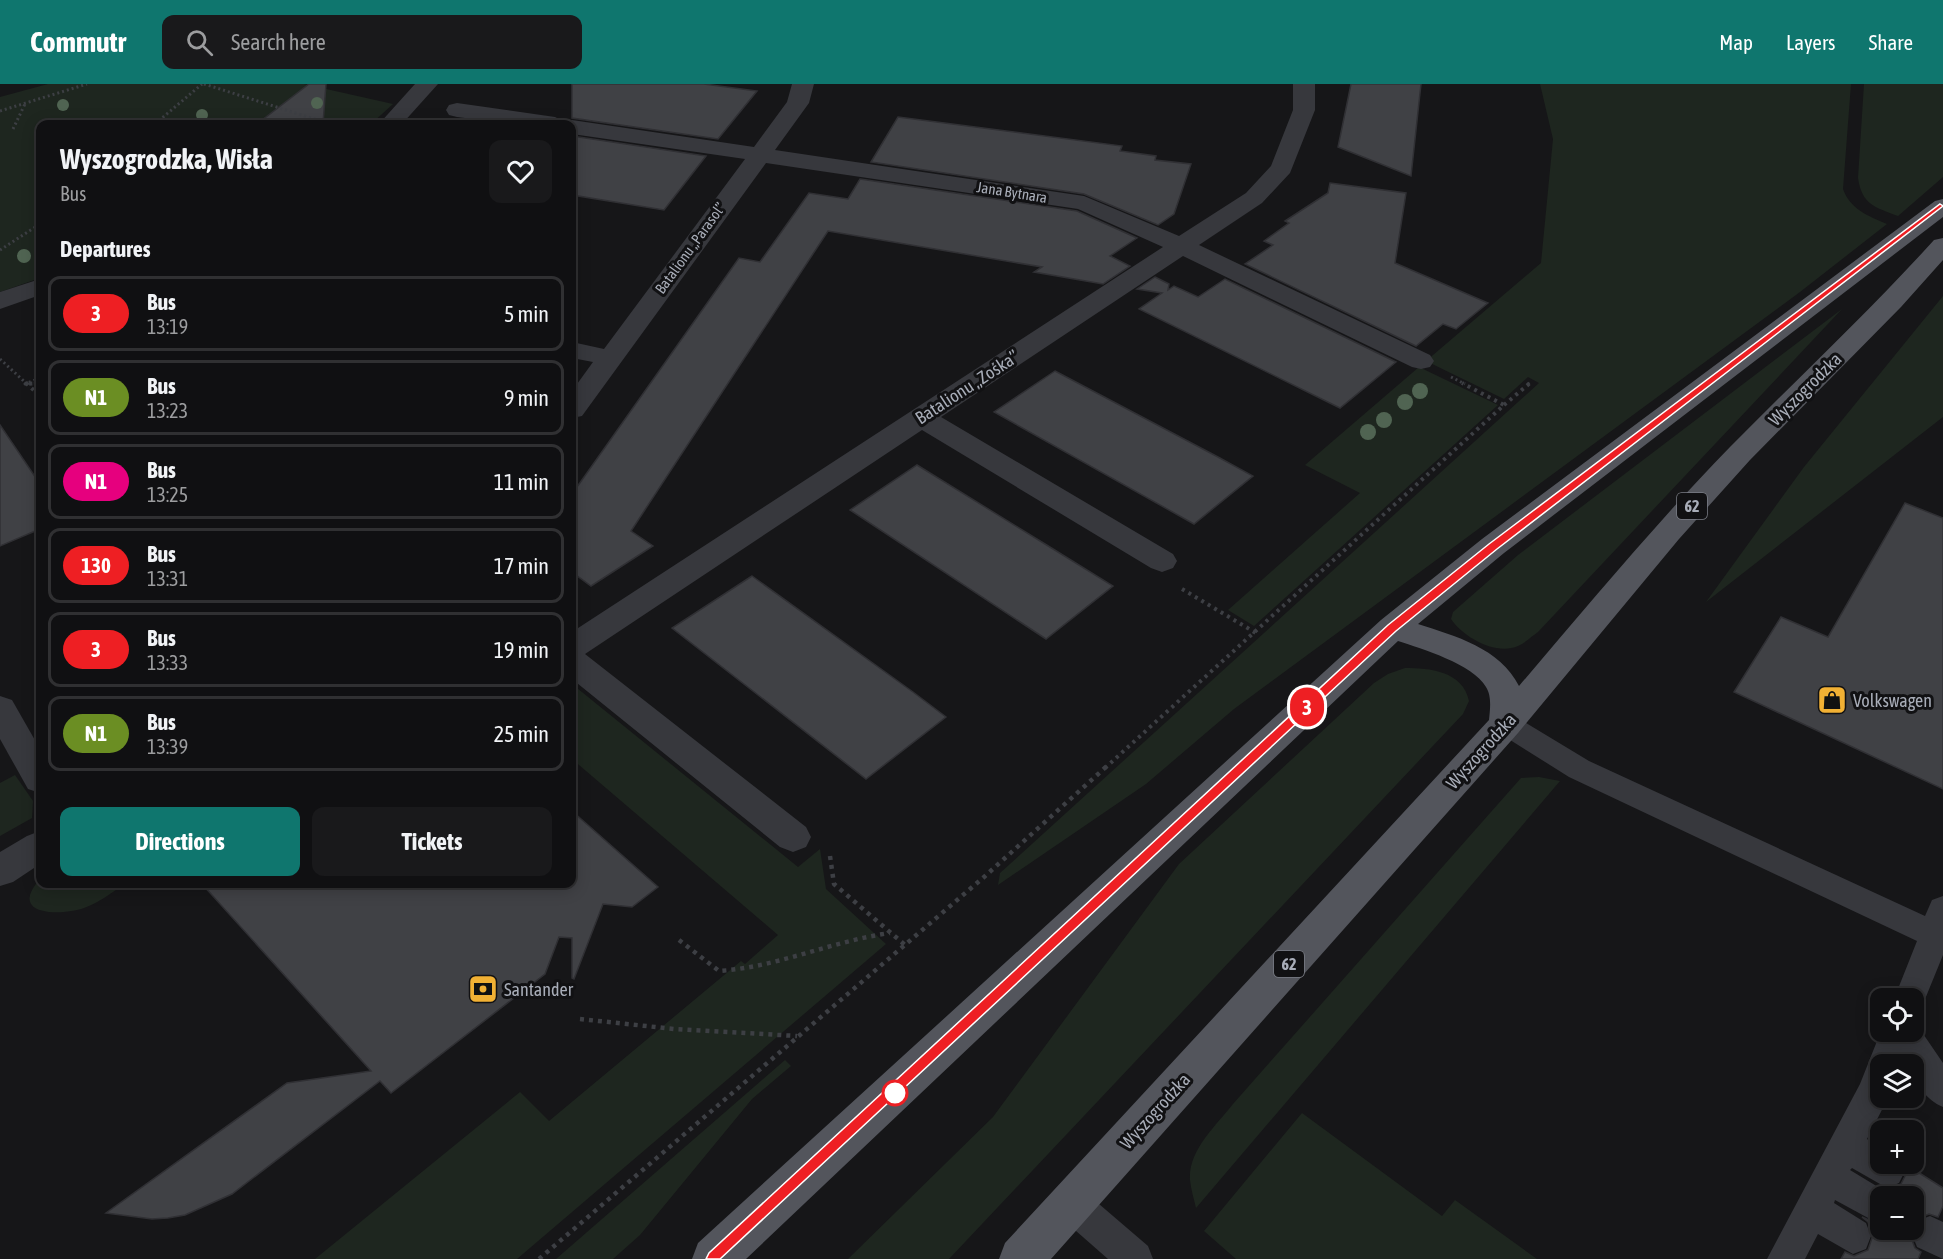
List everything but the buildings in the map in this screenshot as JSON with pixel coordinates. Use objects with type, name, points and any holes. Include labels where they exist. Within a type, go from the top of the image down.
[{"type":"main road","points":[[714,1259],[1392,628],[1493,546],[1943,206]]},
{"type":"main road","name":"Wyszogrodzka","points":[[1021,1259],[1506,724],[1668,532],[1740,454],[1892,302],[1943,245]]},
{"type":"main road","points":[[1392,628],[1427,639],[1484,666],[1498,678],[1504,691],[1507,706],[1506,724]]},
{"type":"street","points":[[394,120],[427,84]]},
{"type":"street","name":"Batalionu „Parasol”","points":[[576,405],[758,154],[798,103],[802,84]]},
{"type":"street","name":"Batalionu „Zośka”","points":[[576,643],[1254,198],[1282,168],[1304,110],[1304,84]]},
{"type":"street","points":[[457,110],[527,120]]},
{"type":"street","name":"Jana Bytnara","points":[[576,128],[1084,203],[1180,246],[1421,361]]},
{"type":"street","points":[[0,301],[36,288]]},
{"type":"street","points":[[576,351],[610,358]]},
{"type":"street","points":[[921,417],[1162,561]]},
{"type":"street","points":[[576,665],[793,837]]},
{"type":"street","points":[[0,709],[36,772]]},
{"type":"street","points":[[0,871],[36,848]]},
{"type":"lane","points":[[1506,724],[1579,770],[1940,927],[1915,988]]},
{"type":"lane","points":[[1910,1042],[1943,1091]]},
{"type":"lane","points":[[1785,1259],[1870,1095]]},
{"type":"lane","points":[[1845,1145],[1870,1160]]},
{"type":"lane","points":[[1829,1177],[1870,1202]]},
{"type":"lane","points":[[1072,1204],[1135,1259]]},
{"type":"lane","points":[[1811,1209],[1853,1236]]},
{"type":"path","points":[[0,111],[87,84]]},
{"type":"path","points":[[160,120],[203,84],[317,120]]},
{"type":"path","points":[[13,129],[26,104]]},
{"type":"path","points":[[0,250],[36,227]]},
{"type":"path","points":[[0,359],[36,393]]},
{"type":"path","points":[[1421,361],[1504,405]]},
{"type":"path","points":[[26,384],[36,380]]},
{"type":"path","points":[[539,1259],[905,945],[1256,633],[1531,382]]},
{"type":"path","points":[[26,384],[36,383]]},
{"type":"path","points":[[1162,561],[1163,578],[1256,633]]},
{"type":"path","points":[[793,837],[815,836],[828,845],[834,884],[905,945]]},
{"type":"path","points":[[679,940],[719,971],[728,971],[747,970],[777,963],[821,947],[890,933]]},
{"type":"path","points":[[580,1019],[674,1029],[798,1036]]},
{"type":"shaded area","points":[[48,84],[304,84],[393,104],[375,120],[36,120],[36,279],[0,292],[0,97]]},
{"type":"shaded area","points":[[1540,84],[1851,84],[1843,189],[1855,207],[1887,224],[1800,292],[1234,709],[1146,784],[998,885],[1000,873],[1539,383],[1528,377],[1504,399],[1426,361],[1541,263],[1553,139]]},
{"type":"shaded area","points":[[1864,84],[1943,84],[1943,177],[1898,216],[1871,204],[1866,200],[1860,187],[1858,178]]},
{"type":"shaded area","points":[[1943,296],[1943,417],[1706,602],[1804,467]]},
{"type":"shaded area","points":[[1842,309],[1538,632],[1518,646],[1500,649],[1481,643],[1456,626],[1451,619],[1453,612],[1518,555]]},
{"type":"shaded area","points":[[1419,367],[1498,405],[1254,626],[1228,610],[1360,493],[1305,465]]},
{"type":"shaded area","points":[[1405,668],[1444,673],[1460,683],[1469,701],[1463,714],[949,1259],[848,1259],[993,1117],[1179,864],[1374,683],[1388,674]]},
{"type":"shaded area","points":[[576,687],[798,867],[820,849],[826,889],[886,944],[517,1259],[315,1259],[520,1092],[549,1121],[741,961],[745,964],[778,935],[576,762]]},
{"type":"shaded area","points":[[15,775],[33,801],[32,818],[0,836],[0,783]]},
{"type":"shaded area","points":[[1539,777],[1560,781],[1196,1208],[1190,1184],[1191,1169],[1198,1149],[1211,1130],[1521,778]]},
{"type":"shaded area","points":[[36,884],[36,888],[119,888],[84,908],[63,912],[51,912],[33,907],[30,900],[31,891]]},
{"type":"shaded area","points":[[785,1060],[791,1066],[752,1099],[640,1235],[613,1259],[556,1259]]},
{"type":"shaded area","points":[[1302,1113],[1442,1216],[1455,1200],[1537,1259],[1236,1259],[1204,1231]]},
{"type":"bus line","name":"3","points":[[714,1259],[1392,628],[1493,546],[1943,206]]},
{"type":"place","name":"Volkswagen","points":[[1832,700]]},
{"type":"place","name":"Santander","points":[[483,989]]}]
